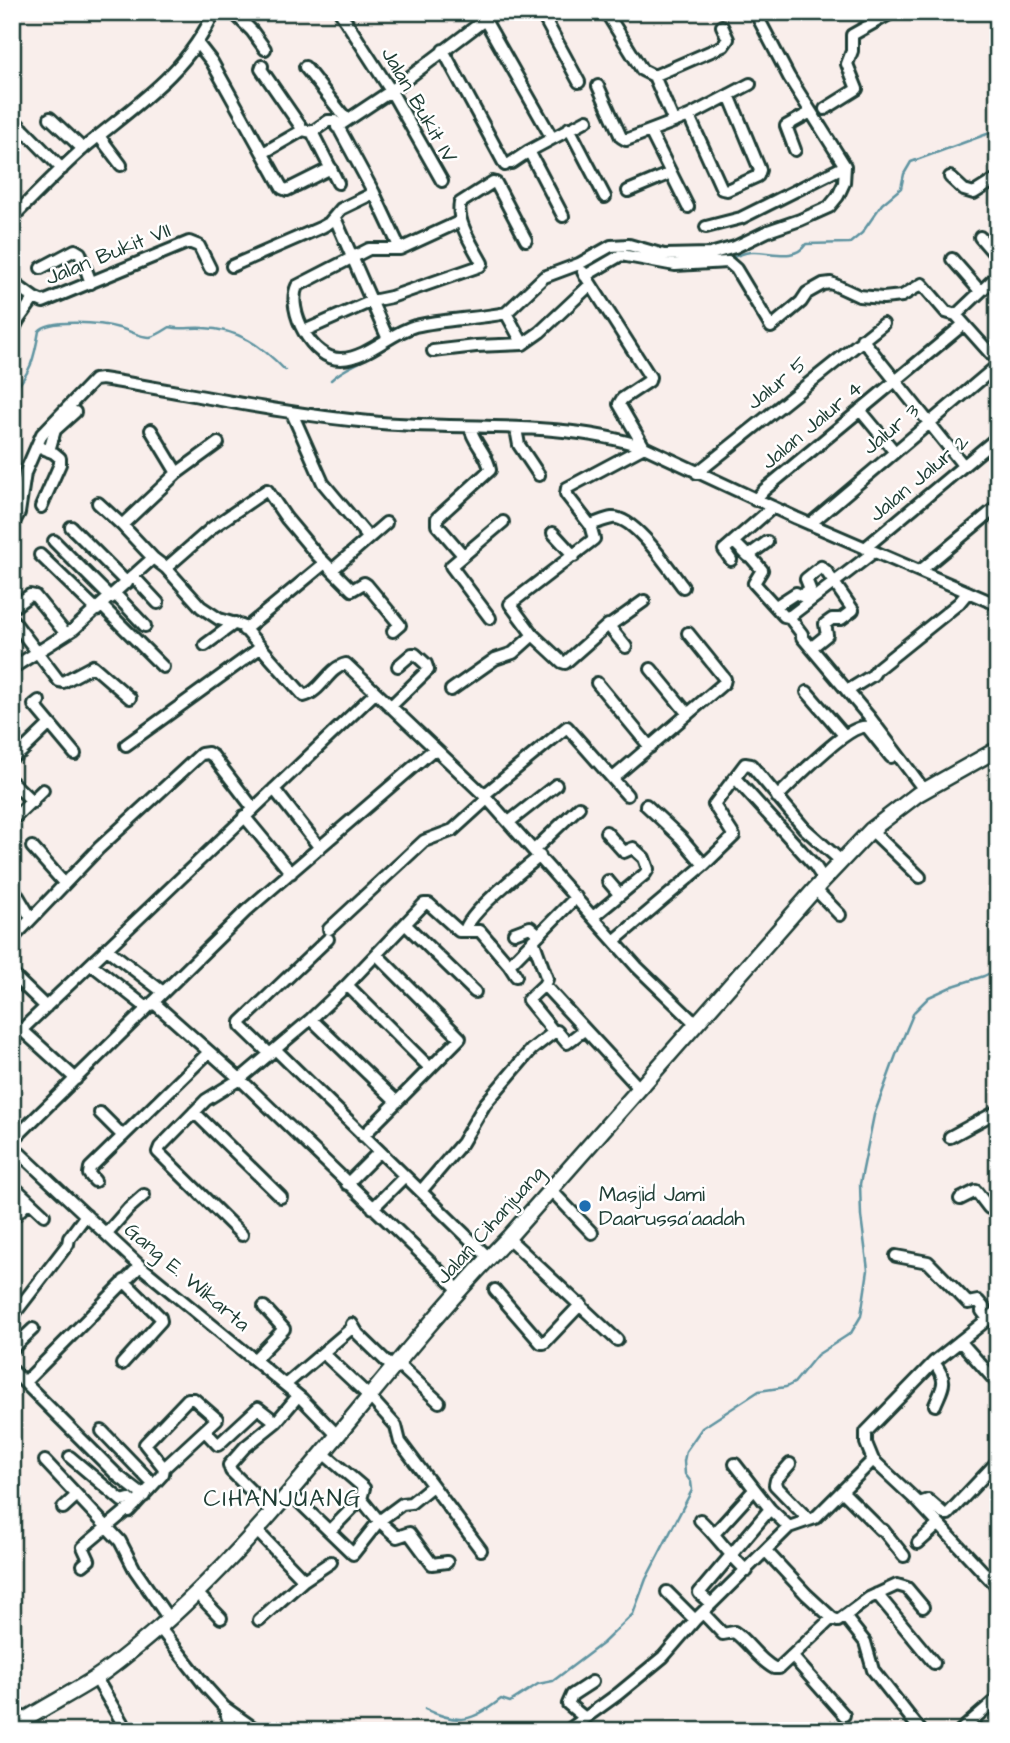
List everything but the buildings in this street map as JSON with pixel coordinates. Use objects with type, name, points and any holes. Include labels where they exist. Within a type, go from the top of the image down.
[{"type":"main road","name":"Jalan Cihanjuang","points":[[12,1728],[96,1678],[164,1623],[196,1592],[273,1513],[459,1290],[870,830],[922,793],[998,749]]},
{"type":"street","points":[[12,218],[83,149],[167,81],[198,44],[214,12]]},
{"type":"street","points":[[233,12],[265,48]]},
{"type":"street","name":"Jalan Bukit IV","points":[[340,12],[391,91],[442,181]]},
{"type":"street","points":[[263,153],[328,121],[342,123],[391,91],[495,12]]},
{"type":"street","points":[[541,12],[579,82]]},
{"type":"street","points":[[433,351],[523,344],[540,332],[584,273],[618,245],[629,244],[664,255],[710,254],[735,247],[829,207],[838,197],[844,183],[845,166],[789,77],[755,12]]},
{"type":"street","points":[[825,109],[857,89],[847,64],[852,51],[852,34],[893,12]]},
{"type":"street","points":[[609,13],[642,70],[654,76],[674,122]]},
{"type":"street","points":[[485,20],[552,138]]},
{"type":"street","points":[[654,76],[723,46],[727,39],[722,26]]},
{"type":"street","points":[[198,44],[212,62],[284,190],[331,167]]},
{"type":"street","points":[[443,50],[508,164],[587,120]]},
{"type":"street","points":[[262,66],[261,69],[308,131],[338,183]]},
{"type":"street","points":[[305,67],[342,123],[397,242]]},
{"type":"street","points":[[598,86],[623,139],[689,116],[750,84]]},
{"type":"street","points":[[689,116],[722,188],[727,190],[758,176],[761,170],[729,95]]},
{"type":"street","points":[[795,150],[786,126],[811,112]]},
{"type":"street","points":[[12,118],[62,169]]},
{"type":"street","points":[[50,118],[83,149]]},
{"type":"street","points":[[569,128],[605,197]]},
{"type":"street","points":[[12,139],[23,130]]},
{"type":"street","points":[[650,131],[688,206]]},
{"type":"street","points":[[99,136],[121,165]]},
{"type":"street","points":[[529,151],[563,216]]},
{"type":"street","points":[[706,227],[741,218],[845,166]]},
{"type":"street","points":[[628,191],[671,173]]},
{"type":"street","points":[[950,177],[964,190],[974,193],[998,178]]},
{"type":"street","points":[[304,331],[372,301],[480,266],[482,263],[458,211],[460,203],[495,183],[526,240]]},
{"type":"street","points":[[232,266],[312,231],[335,218],[341,209],[373,191]]},
{"type":"street","points":[[335,218],[388,339]]},
{"type":"street","points":[[461,221],[400,249],[369,249],[297,286],[294,306],[304,331],[318,351],[335,359],[344,359],[358,355],[413,327],[509,317],[544,277],[584,273],[621,255],[675,265],[729,262],[771,327],[801,302],[807,293],[823,284],[831,284],[859,296],[884,299],[902,296],[922,284],[946,312],[956,315],[998,364]]},
{"type":"street","points":[[980,237],[998,258]]},
{"type":"street","name":"Jalan Bukit VII","points":[[12,282],[43,302],[189,242],[199,246],[210,268]]},
{"type":"street","points":[[41,268],[75,250],[79,253],[91,283]]},
{"type":"street","points":[[952,259],[980,291]]},
{"type":"street","points":[[584,273],[650,377],[649,381],[622,399],[619,404],[644,447]]},
{"type":"street","points":[[956,315],[997,276]]},
{"type":"street","points":[[12,332],[34,298]]},
{"type":"street","points":[[509,317],[523,344]]},
{"type":"street","name":"Jalur 5","points":[[697,473],[883,324]]},
{"type":"street","name":"Jalan Jalur 4","points":[[755,500],[964,324]]},
{"type":"street","points":[[862,340],[963,465]]},
{"type":"street","name":"Jalur 3","points":[[810,524],[998,364]]},
{"type":"street","points":[[43,448],[41,434],[98,379],[292,413],[395,425],[516,429],[604,437],[644,447],[755,500],[997,604]]},
{"type":"street","points":[[860,410],[894,451]]},
{"type":"street","points":[[12,526],[19,513],[26,473],[55,430],[75,412]]},
{"type":"street","points":[[292,413],[323,483],[368,537]]},
{"type":"street","points":[[463,555],[437,525],[437,518],[490,470],[471,435],[470,427]]},
{"type":"street","points":[[516,429],[519,445],[539,475]]},
{"type":"street","points":[[151,430],[177,473]]},
{"type":"street","name":"Jalan Jalur 2","points":[[789,617],[834,584],[963,465],[998,437]]},
{"type":"street","points":[[122,525],[177,473],[218,443]]},
{"type":"street","points":[[644,447],[567,488],[565,491],[568,498],[590,525],[594,539],[510,603],[533,635],[559,661],[565,663],[609,625],[644,601]]},
{"type":"street","points":[[41,507],[60,464],[60,458],[43,448]]},
{"type":"street","points":[[166,568],[213,527],[267,490],[286,518],[352,590],[364,583],[367,585],[400,625],[393,631]]},
{"type":"street","points":[[98,503],[166,568],[201,607],[219,619],[240,626],[305,696],[339,666],[346,664],[485,797],[614,941],[697,1025]]},
{"type":"street","points":[[920,571],[998,506]]},
{"type":"street","points":[[731,560],[723,551],[773,508]]},
{"type":"street","points":[[590,525],[612,517],[629,523],[636,528],[683,587]]},
{"type":"street","points":[[491,618],[451,567],[503,522]]},
{"type":"street","points":[[205,645],[240,626],[386,523]]},
{"type":"street","points":[[71,527],[158,603]]},
{"type":"street","points":[[553,533],[574,556]]},
{"type":"street","points":[[54,541],[145,626]]},
{"type":"street","points":[[734,542],[762,570],[754,583],[787,618],[789,617],[922,793]]},
{"type":"street","points":[[750,556],[768,542]]},
{"type":"street","points":[[40,555],[163,667]]},
{"type":"street","points":[[17,665],[66,634],[113,596],[153,558]]},
{"type":"street","points":[[776,606],[796,593],[800,596],[810,589],[806,579],[821,567],[853,611],[841,619],[834,618],[825,624],[827,635],[811,648]]},
{"type":"street","points":[[847,691],[873,675],[959,603],[968,592]]},
{"type":"street","points":[[15,606],[30,595],[35,596],[66,634]]},
{"type":"street","points":[[12,619],[61,682],[93,666],[130,698]]},
{"type":"street","points":[[609,625],[625,647]]},
{"type":"street","points":[[613,778],[722,688],[725,679],[688,633]]},
{"type":"street","points":[[451,690],[495,659],[513,653],[533,635]]},
{"type":"street","points":[[126,745],[260,648]]},
{"type":"street","points":[[390,707],[428,670],[426,664],[415,654],[398,666]]},
{"type":"street","points":[[651,670],[688,714]]},
{"type":"street","points":[[597,683],[650,747]]},
{"type":"street","points":[[807,692],[844,735]]},
{"type":"street","points":[[12,1040],[375,693]]},
{"type":"street","points":[[39,701],[34,705],[75,754]]},
{"type":"street","points":[[12,757],[21,752],[50,724]]},
{"type":"street","points":[[777,797],[844,735],[860,726],[867,727],[922,793]]},
{"type":"street","points":[[489,1258],[363,1136],[273,1052],[241,1026],[241,1023],[424,841],[453,830],[485,797],[567,727],[626,795]]},
{"type":"street","points":[[12,1144],[238,919],[434,749]]},
{"type":"street","points":[[12,939],[64,883],[149,800],[201,754],[208,752],[214,756],[290,873]]},
{"type":"street","points":[[614,941],[734,836],[714,805],[745,764],[751,765],[804,828],[841,861]]},
{"type":"street","points":[[735,778],[815,866],[819,885],[841,915]]},
{"type":"street","points":[[12,782],[33,802]]},
{"type":"street","points":[[509,822],[556,785]]},
{"type":"street","points":[[274,789],[320,848]]},
{"type":"street","points":[[12,820],[43,790]]},
{"type":"street","points":[[646,805],[681,838],[704,865]]},
{"type":"street","points":[[465,931],[466,925],[579,807]]},
{"type":"street","points":[[870,830],[920,877]]},
{"type":"street","points":[[593,916],[648,869],[633,848],[624,852],[606,832]]},
{"type":"street","points":[[32,847],[64,883]]},
{"type":"street","points":[[608,881],[620,894]]},
{"type":"street","points":[[12,886],[31,918]]},
{"type":"street","points":[[509,965],[576,897]]},
{"type":"street","points":[[242,1236],[158,1152],[205,1100],[240,1079],[311,1018],[377,955],[424,904],[429,904],[459,931],[480,932],[516,976]]},
{"type":"street","points":[[406,925],[475,992]]},
{"type":"street","points":[[514,933],[530,928],[536,937],[547,979],[528,1002],[554,1032]]},
{"type":"street","points":[[107,949],[163,992]]},
{"type":"street","points":[[363,1136],[459,1040],[459,1035],[377,955]]},
{"type":"street","points":[[91,964],[150,1005],[240,1079],[459,1290]]},
{"type":"street","points":[[14,978],[46,1007]]},
{"type":"street","points":[[347,985],[430,1068]]},
{"type":"street","points":[[544,985],[640,1089]]},
{"type":"street","points":[[311,1018],[397,1102]]},
{"type":"street","points":[[22,1030],[76,1079]]},
{"type":"street","points":[[421,1191],[462,1143],[485,1104],[531,1050],[554,1032],[558,1031],[569,1043],[584,1030]]},
{"type":"street","points":[[96,1181],[89,1174],[90,1167],[209,1052]]},
{"type":"street","points":[[950,1137],[998,1111]]},
{"type":"street","points":[[194,1112],[281,1197]]},
{"type":"street","points":[[100,1113],[123,1136]]},
{"type":"street","name":"Gang E. Wikarta","points":[[12,1144],[140,1266],[255,1359],[298,1396],[338,1436]]},
{"type":"street","points":[[347,1184],[379,1152]]},
{"type":"street","points":[[373,1208],[405,1176]]},
{"type":"street","points":[[12,1185],[44,1215]]},
{"type":"street","points":[[551,1189],[592,1233]]},
{"type":"street","points":[[960,1199],[976,1191],[989,1208],[998,1209]]},
{"type":"street","points":[[106,1234],[144,1195]]},
{"type":"street","points":[[12,1219],[29,1201]]},
{"type":"street","points":[[15,1313],[68,1244],[86,1215]]},
{"type":"street","points":[[508,1238],[618,1340]]},
{"type":"street","points":[[897,1256],[928,1262],[968,1303],[978,1301],[988,1319]]},
{"type":"street","points":[[27,1380],[140,1266]]},
{"type":"street","points":[[122,1364],[161,1321],[124,1281]]},
{"type":"street","points":[[495,1290],[541,1343],[581,1304]]},
{"type":"street","points":[[255,1359],[284,1329],[264,1307]]},
{"type":"street","points":[[998,1311],[934,1362],[866,1432],[869,1454],[873,1460],[919,1503],[938,1525],[993,1572],[998,1588]]},
{"type":"street","points":[[285,1385],[353,1325],[439,1402]]},
{"type":"street","points":[[13,1345],[33,1329]]},
{"type":"street","points":[[960,1341],[998,1384]]},
{"type":"street","points":[[323,1353],[370,1397],[396,1426],[400,1442],[481,1550]]},
{"type":"street","points":[[934,1362],[942,1373],[944,1383],[934,1405]]},
{"type":"street","points":[[12,1370],[118,1476],[144,1496]]},
{"type":"street","points":[[273,1513],[229,1466],[245,1447],[276,1422],[298,1396]]},
{"type":"street","points":[[83,1565],[89,1560],[83,1547],[135,1505],[163,1474],[164,1468],[217,1419],[194,1399],[188,1399],[145,1444],[164,1468]]},
{"type":"street","points":[[205,1431],[218,1445],[259,1408],[276,1422]]},
{"type":"street","points":[[102,1431],[153,1484]]},
{"type":"street","points":[[323,1453],[364,1488],[360,1499],[330,1531]]},
{"type":"street","points":[[70,1457],[122,1501],[129,1499],[135,1505]]},
{"type":"street","points":[[567,1731],[663,1657],[703,1612],[789,1527],[809,1520],[824,1510],[873,1460]]},
{"type":"street","points":[[45,1461],[120,1541],[164,1623],[207,1688],[224,1707],[258,1731]]},
{"type":"street","points":[[919,1503],[928,1500],[948,1514],[998,1461]]},
{"type":"street","points":[[735,1464],[770,1509],[789,1527]]},
{"type":"street","points":[[790,1464],[775,1485],[809,1520]]},
{"type":"street","points":[[290,1493],[354,1554],[379,1521],[402,1504],[411,1503],[432,1486]]},
{"type":"street","points":[[714,1534],[754,1490]]},
{"type":"street","points":[[842,1491],[883,1530],[904,1556]]},
{"type":"street","points":[[63,1508],[76,1496]]},
{"type":"street","points":[[360,1499],[397,1537],[409,1533],[432,1564],[447,1562]]},
{"type":"street","points":[[703,1612],[699,1593],[770,1509]]},
{"type":"street","points":[[700,1520],[730,1556],[747,1571]]},
{"type":"street","points":[[918,1543],[938,1525]]},
{"type":"street","points":[[257,1531],[304,1580]]},
{"type":"street","points":[[766,1551],[806,1594],[838,1621],[877,1594],[897,1585],[903,1585],[923,1607]]},
{"type":"street","points":[[259,1620],[304,1580],[331,1562]]},
{"type":"street","points":[[196,1592],[221,1618]]},
{"type":"street","points":[[667,1592],[703,1612],[723,1634],[734,1632],[739,1635],[747,1647],[770,1666],[779,1668],[832,1618]]},
{"type":"street","points":[[877,1594],[934,1663]]},
{"type":"street","points":[[845,1618],[866,1642],[873,1670],[921,1731]]},
{"type":"street","points":[[792,1656],[844,1715]]},
{"type":"street","points":[[96,1678],[127,1731]]},
{"type":"street","points":[[585,1718],[568,1704],[572,1695],[592,1682]]},
{"type":"street","points":[[960,1731],[998,1698]]},
{"type":"street","points":[[224,1707],[232,1731]]},
{"type":"waterway","points":[[729,258],[752,252],[795,253],[806,244],[850,243],[862,233],[882,204],[901,188],[904,174],[911,162],[998,130]]},
{"type":"waterway","points":[[571,272],[588,267],[615,250]]},
{"type":"waterway","points":[[12,394],[31,365],[39,331],[53,324],[64,323],[111,326],[150,337],[170,327],[227,331],[258,346],[285,370]]},
{"type":"waterway","points":[[401,337],[409,335]]},
{"type":"waterway","points":[[331,380],[377,351]]},
{"type":"waterway","points":[[425,1709],[456,1719],[482,1713],[501,1699],[510,1702],[538,1684],[553,1681],[603,1643],[633,1614],[646,1579],[692,1490],[691,1482],[685,1474],[684,1461],[686,1451],[702,1428],[759,1391],[786,1387],[794,1383],[817,1355],[851,1333],[861,1316],[868,1270],[860,1184],[874,1115],[896,1055],[914,1012],[929,997],[998,969]]},
{"type":"place","name":"Masjid Jami Daarussa'aadah","points":[[585,1206]]},
{"type":"district","name":"CIHANJUANG","points":[[283,1499]]}]
